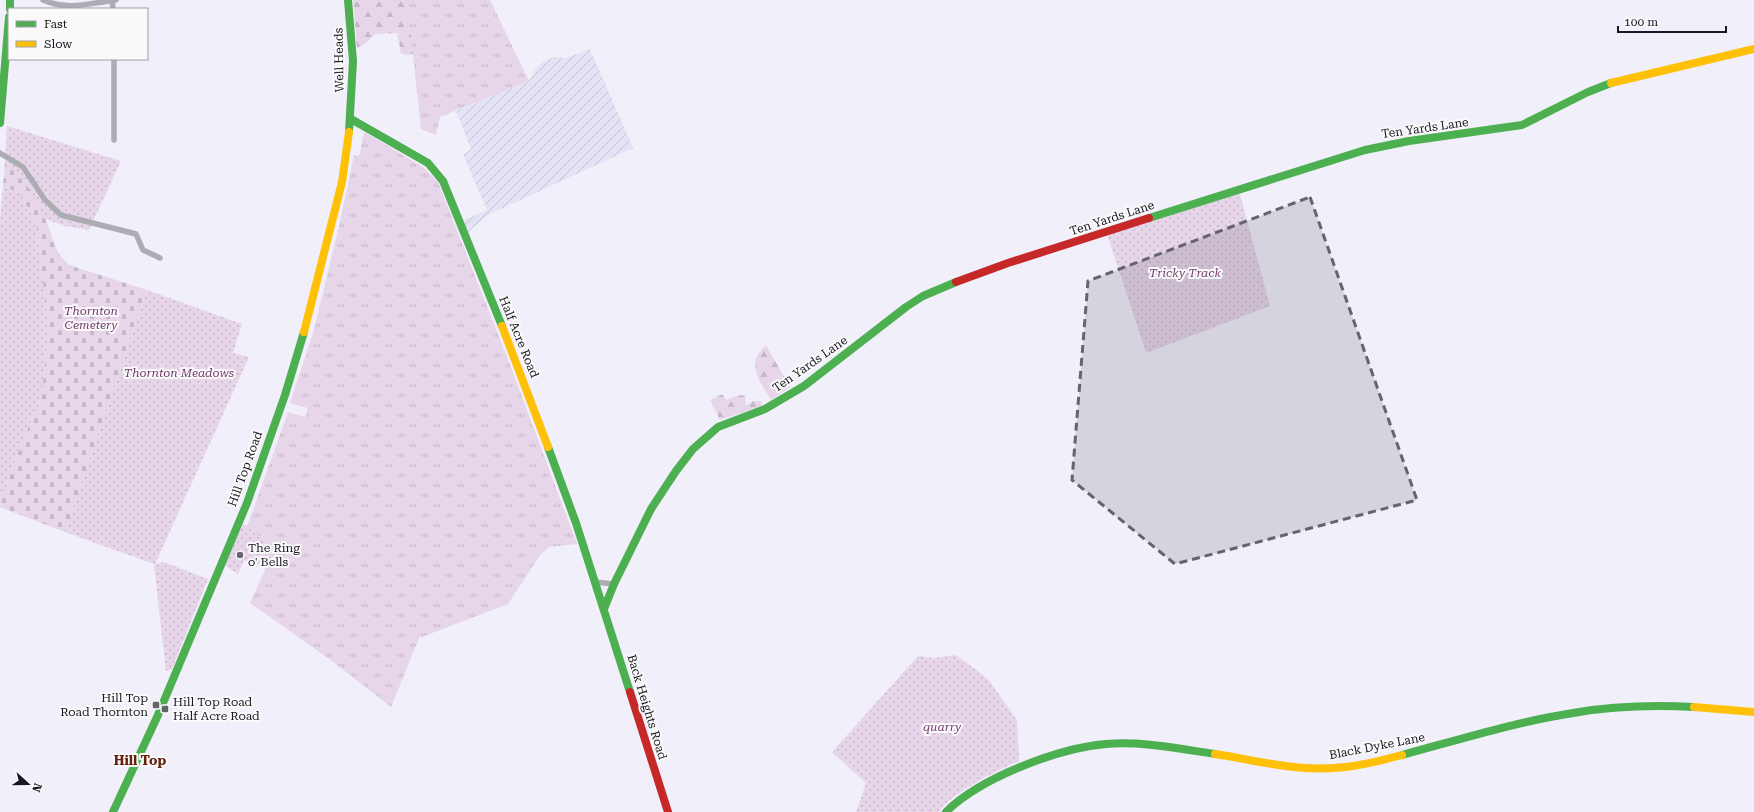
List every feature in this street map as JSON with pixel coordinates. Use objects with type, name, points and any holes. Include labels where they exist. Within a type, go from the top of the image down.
[{"type":"street","points":[[43,0],[51,4],[70,6],[116,0]]},
{"type":"street","name":"Well Heads","points":[[348,0],[353,61],[352,119]]},
{"type":"street","points":[[0,123],[8,29]]},
{"type":"street","name":"Ten Yards Lane","points":[[604,609],[614,584],[662,491],[693,449],[707,435],[718,427],[765,409],[783,399],[842,357],[906,307],[940,288],[1008,263],[1365,150],[1409,141],[1522,125],[1588,92],[1614,82],[1754,49]]},
{"type":"street","points":[[114,60],[114,140]]},
{"type":"street","name":"Half Acre Road","points":[[352,119],[428,163],[443,181],[522,379],[561,482],[604,609]]},
{"type":"street","name":"Hill Top Road","points":[[113,812],[158,715],[247,503],[285,395],[311,308],[334,218],[342,182],[352,119]]},
{"type":"street","points":[[0,153],[22,167],[45,200],[61,215],[136,234],[143,250],[160,258]]},
{"type":"street","points":[[594,582],[614,584]]},
{"type":"street","name":"Back Heights Road","points":[[604,609],[668,812]]},
{"type":"street","name":"Black Dyke Lane","points":[[946,812],[979,787],[1003,774],[1037,761],[1079,749],[1105,744],[1134,744],[1195,750],[1296,767],[1329,769],[1348,767],[1395,757],[1551,717],[1600,709],[1671,707],[1708,708],[1754,712]]},
{"type":"highlighted area","points":[[1310,197],[1417,500],[1175,564],[1072,480],[1088,281]]},
{"type":"shaded area","points":[[590,49],[633,148],[488,215],[467,233],[462,221],[487,210],[463,155],[471,149],[456,111],[529,81],[535,70],[543,62],[554,57],[566,58]]},
{"type":"green space","points":[[353,0],[407,0],[413,54],[405,55],[401,53],[397,33],[375,34],[366,43],[357,48]]},
{"type":"green space","points":[[407,0],[490,0],[529,81],[440,117],[436,135],[421,129]]},
{"type":"green space","points":[[7,126],[121,161],[89,230],[66,226],[45,219],[38,203],[29,189],[5,163]]},
{"type":"green space","points":[[364,132],[423,167],[438,182],[509,362],[577,544],[549,547],[540,555],[508,604],[419,638],[391,707],[332,661],[250,603],[275,548],[247,527],[288,412],[305,417],[308,408],[290,403],[313,333],[341,218],[354,155],[357,156],[360,153]]},
{"type":"green space","name":"Thornton Cemetery","points":[[5,163],[22,177],[41,207],[58,253],[69,265],[147,290],[65,532],[0,507],[0,498],[42,393],[48,327],[36,223],[20,194],[3,186]]},
{"type":"green space","points":[[3,186],[20,194],[36,223],[48,327],[42,393],[0,498],[0,222]]},
{"type":"green space","name":"Tricky Track","points":[[1239,191],[1270,306],[1146,353],[1107,234]]},
{"type":"green space","name":"Thornton Meadows","points":[[147,290],[242,324],[233,353],[249,357],[155,564],[164,562],[208,579],[172,669],[166,671],[154,564],[65,532]]},
{"type":"green space","points":[[766,345],[790,387],[771,400],[759,380],[755,364],[756,358]]},
{"type":"green space","points":[[723,394],[726,400],[739,395],[745,396],[746,406],[753,401],[761,401],[762,406],[720,420],[710,400]]},
{"type":"green space","points":[[243,524],[276,548],[268,570],[244,560],[238,574],[224,565]]},
{"type":"green space","name":"quarry","points":[[956,655],[988,679],[1017,720],[1019,761],[987,776],[954,797],[938,812],[856,812],[866,783],[832,752],[918,656],[934,658]]},
{"type":"traffic: fast","points":[[10,0],[10,8]]},
{"type":"traffic: fast","points":[[348,0],[353,61],[349,132]]},
{"type":"traffic: fast","points":[[0,123],[8,29]]},
{"type":"traffic: fast","points":[[1149,218],[1365,150],[1409,141],[1522,125],[1588,92],[1611,83]]},
{"type":"traffic: fast","points":[[351,119],[428,163],[443,181],[502,326]]},
{"type":"traffic: fast","points":[[604,609],[614,584],[651,509],[676,471],[693,449],[718,427],[765,409],[804,386],[906,307],[923,296],[956,282]]},
{"type":"traffic: fast","points":[[113,812],[158,715],[247,503],[285,395],[304,332]]},
{"type":"traffic: fast","points":[[548,447],[576,523],[630,692]]},
{"type":"traffic: fast","points":[[1402,755],[1508,726],[1573,713],[1634,707],[1694,707]]},
{"type":"traffic: fast","points":[[946,812],[961,799],[999,777],[1043,758],[1087,747],[1120,743],[1161,746],[1215,754]]},
{"type":"traffic: slow","points":[[1611,83],[1754,49]]},
{"type":"traffic: slow","points":[[304,332],[342,182],[349,132]]},
{"type":"traffic: slow","points":[[502,326],[548,447]]},
{"type":"traffic: slow","points":[[1694,707],[1754,712]]},
{"type":"traffic: slow","points":[[1215,754],[1274,764],[1318,769],[1359,765],[1402,755]]},
{"type":"traffic: jam","points":[[956,282],[1008,263],[1149,218]]},
{"type":"traffic: jam","points":[[630,692],[668,812]]},
{"type":"place","name":"The Ring o' Bells","points":[[240,555]]},
{"type":"place","name":"Hill Top Road Thornton","points":[[156,705]]},
{"type":"place","name":"Hill Top Road Half Acre Road","points":[[165,709]]},
{"type":"district","name":"Hill Top","points":[[140,760]]}]
